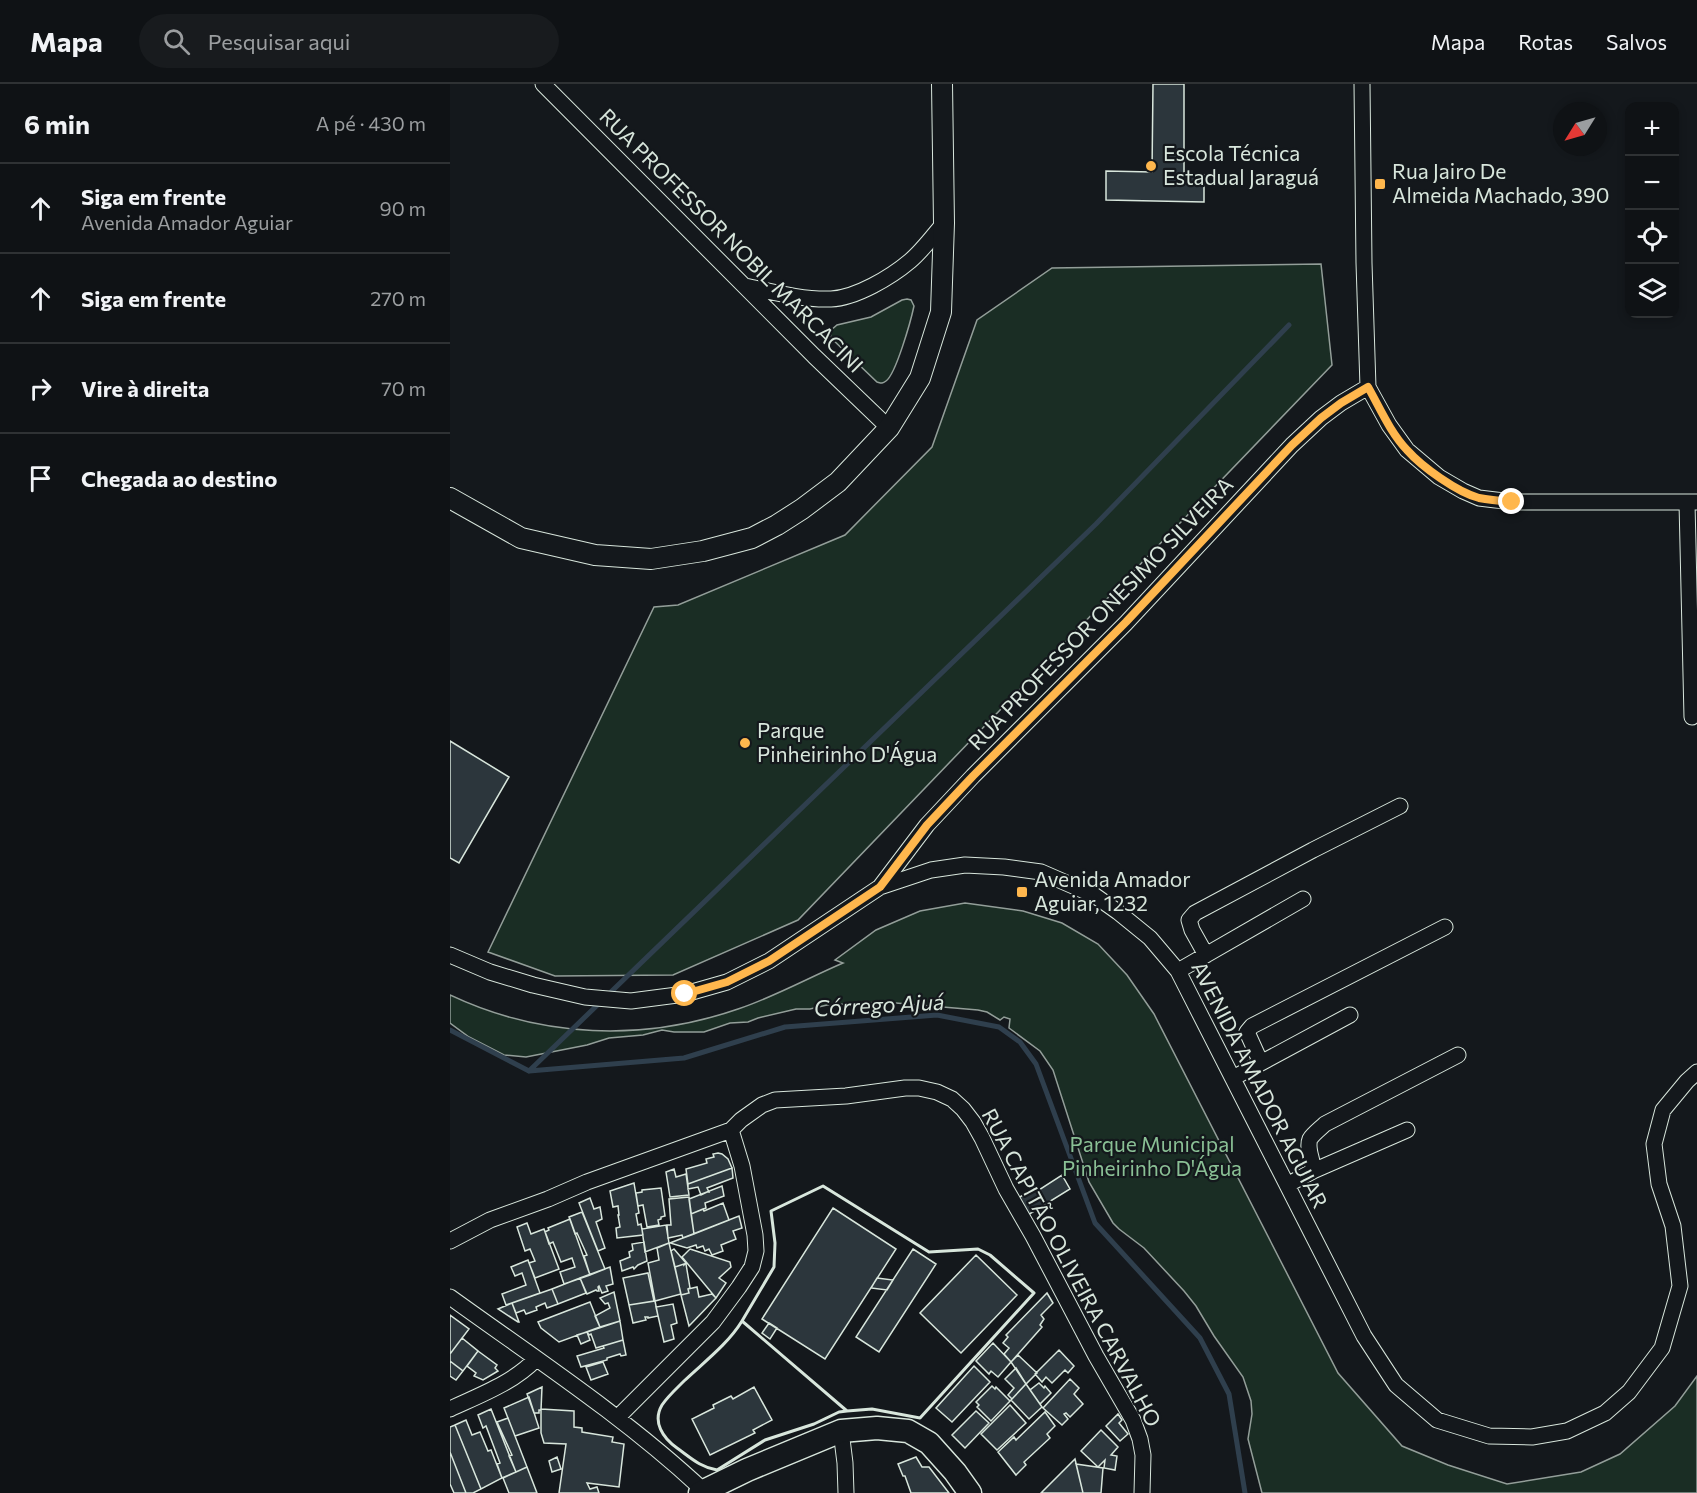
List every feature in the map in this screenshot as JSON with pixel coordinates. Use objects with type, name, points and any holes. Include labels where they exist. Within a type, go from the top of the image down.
[{"type":"main road","points":[[702,1492],[747,1470],[842,1431],[877,1428],[908,1431],[929,1443],[970,1493]]},
{"type":"street","name":"RUA PROFESSOR NOBIL MARCACINI","points":[[543,84],[814,356],[890,428]]},
{"type":"street","points":[[450,498],[521,538],[605,556],[651,559],[703,551],[752,538],[802,509],[838,482],[890,428],[920,378],[941,312],[944,223],[942,84]]},
{"type":"street","points":[[1362,84],[1368,387],[1389,425],[1407,450],[1439,477],[1479,498],[1512,502],[1692,502],[1692,717]]},
{"type":"street","points":[[745,286],[789,296],[816,299],[834,299],[863,290],[887,278],[911,260],[944,223]]},
{"type":"street","name":"RUA PROFESSOR ONESIMO SILVEIRA","points":[[880,887],[927,825],[1126,622],[1292,445],[1321,418],[1368,387]]},
{"type":"street","points":[[1206,955],[1189,920],[1195,913],[1400,806]]},
{"type":"street","name":"AVENIDA AMADOR AGUIAR","points":[[450,955],[490,972],[533,985],[585,997],[631,1001],[685,994],[727,982],[769,961],[880,887],[931,870],[965,865],[1041,872],[1094,895],[1150,938],[1178,971],[1364,1336],[1396,1384],[1437,1420],[1489,1436],[1532,1437],[1567,1431],[1605,1413],[1629,1392],[1662,1348],[1680,1286],[1673,1226],[1659,1184],[1654,1144],[1663,1110],[1686,1081],[1697,1072]]},
{"type":"street","points":[[1178,971],[1303,899]]},
{"type":"street","points":[[1261,1063],[1247,1032],[1252,1026],[1445,927]]},
{"type":"street","points":[[1233,1078],[1350,1015]]},
{"type":"street","points":[[1313,1171],[1314,1163],[1309,1151],[1310,1139],[1325,1124],[1458,1055]]},
{"type":"street","name":"RUA CAPITÃO OLIVEIRA CARVALHO","points":[[450,1240],[490,1220],[730,1130],[762,1105],[775,1100],[846,1096],[905,1088],[937,1092],[963,1109],[973,1122],[1006,1189],[1133,1420],[1143,1455],[1142,1493]]},
{"type":"street","points":[[618,1417],[713,1322],[752,1267],[756,1251],[755,1235],[742,1166],[730,1130]]},
{"type":"street","points":[[1287,1185],[1313,1171],[1407,1130]]},
{"type":"street","points":[[450,1297],[618,1417],[670,1459],[702,1492]]},
{"type":"street","points":[[450,1409],[511,1380],[525,1371],[536,1359]]},
{"type":"street","points":[[842,1431],[846,1493]]},
{"type":"green space","name":"Parque Pinheirinho D'Água","points":[[1321,264],[1332,365],[798,920],[673,975],[555,976],[488,952],[654,607],[678,605],[845,535],[932,447],[977,320],[1052,268]]},
{"type":"green space","points":[[907,299],[911,300],[914,306],[898,358],[886,381],[877,382],[831,338],[830,331],[837,325],[871,317]]},
{"type":"green space","name":"Parque Municipal Pinheirinho D'Água","points":[[965,903],[1023,911],[1062,923],[1098,944],[1127,975],[1154,1014],[1338,1373],[1402,1446],[1448,1465],[1507,1484],[1581,1472],[1620,1454],[1675,1406],[1697,1376],[1697,1493],[1262,1493],[1248,1439],[1252,1414],[1251,1401],[1243,1377],[1184,1291],[1144,1248],[1113,1223],[1089,1182],[1053,1070],[1040,1051],[1009,1028],[1010,1019],[1004,1017],[1000,1020],[987,1012],[978,1010],[884,1002],[827,1005],[796,1009],[748,1022],[730,1023],[704,1032],[662,1030],[643,1035],[609,1038],[587,1045],[526,1057],[504,1055],[469,1037],[450,1023],[450,995],[520,1020],[592,1031],[666,1027],[702,1020],[751,1004],[843,963],[835,960],[876,930],[920,911]]},
{"type":"building","points":[[1153,84],[1184,84],[1184,174],[1204,175],[1204,202],[1106,200],[1106,171],[1152,172]]},
{"type":"building","points":[[450,741],[509,777],[459,863],[450,858]]},
{"type":"building","points":[[718,1153],[728,1159],[732,1168],[688,1184],[686,1169],[707,1163],[706,1159]]},
{"type":"building","points":[[732,1168],[733,1178],[707,1188],[709,1192],[701,1195],[698,1187],[688,1189],[688,1184]]},
{"type":"building","points":[[674,1169],[676,1177],[686,1174],[689,1195],[670,1197],[666,1172]]},
{"type":"building","points":[[1062,1175],[1070,1189],[1028,1215],[1018,1198],[1037,1187],[1039,1190]]},
{"type":"building","points":[[634,1183],[639,1213],[636,1214],[643,1235],[617,1238],[616,1228],[620,1227],[618,1206],[613,1207],[610,1191]]},
{"type":"building","points":[[722,1186],[724,1196],[705,1203],[706,1208],[691,1214],[689,1199]]},
{"type":"building","points":[[661,1188],[665,1216],[658,1220],[659,1225],[647,1227],[643,1205],[638,1206],[636,1193]]},
{"type":"building","points":[[689,1197],[694,1234],[683,1238],[682,1235],[668,1238],[667,1225],[671,1225],[669,1199]]},
{"type":"building","points":[[590,1198],[594,1209],[600,1207],[602,1219],[596,1222],[605,1248],[598,1251],[579,1203]]},
{"type":"building","points":[[723,1203],[729,1220],[694,1234],[691,1214]]},
{"type":"building","points":[[833,1208],[896,1249],[825,1359],[762,1319]]},
{"type":"building","points":[[582,1212],[605,1269],[590,1275],[584,1256],[587,1255],[577,1233],[575,1234],[569,1217]]},
{"type":"building","points":[[739,1216],[742,1228],[733,1231],[736,1239],[721,1245],[723,1251],[712,1255],[709,1249],[705,1251],[703,1246],[697,1248],[696,1245],[687,1248],[670,1243]]},
{"type":"building","points":[[570,1219],[590,1275],[564,1284],[560,1272],[575,1267],[572,1258],[561,1262],[553,1242],[549,1244],[545,1232],[549,1230],[548,1228]]},
{"type":"building","points":[[527,1223],[531,1234],[544,1229],[559,1269],[535,1278],[529,1263],[535,1261],[530,1249],[525,1251],[517,1227]]},
{"type":"building","points":[[666,1225],[669,1243],[645,1252],[642,1229]]},
{"type":"building","points":[[644,1242],[647,1261],[634,1269],[633,1267],[622,1271],[620,1261],[630,1257],[629,1252],[633,1250],[632,1244]]},
{"type":"building","points":[[669,1243],[681,1294],[655,1301],[648,1263],[659,1260],[657,1248]]},
{"type":"building","points":[[674,1249],[686,1263],[684,1265],[675,1267],[671,1251]]},
{"type":"building","points":[[690,1249],[730,1262],[731,1267],[719,1278],[726,1283],[716,1298],[682,1257]]},
{"type":"building","points":[[913,1249],[936,1264],[879,1352],[856,1337]]},
{"type":"building","points":[[976,1255],[1017,1295],[961,1353],[920,1313]]},
{"type":"building","points":[[528,1260],[540,1293],[506,1305],[502,1294],[526,1285],[522,1273],[515,1276],[511,1267]]},
{"type":"building","points":[[686,1264],[690,1288],[689,1293],[681,1295],[675,1267]]},
{"type":"building","points":[[610,1267],[613,1284],[606,1286],[608,1291],[602,1293],[599,1286],[599,1291],[587,1294],[580,1278]]},
{"type":"building","points":[[648,1273],[654,1301],[629,1305],[623,1278]]},
{"type":"building","points":[[580,1278],[586,1293],[558,1304],[552,1289]]},
{"type":"building","points":[[877,1278],[893,1280],[887,1290],[871,1288]]},
{"type":"building","points":[[697,1287],[699,1297],[712,1294],[716,1298],[689,1326],[681,1295],[689,1293],[688,1289]]},
{"type":"building","points":[[552,1289],[558,1304],[547,1308],[545,1303],[536,1307],[537,1310],[526,1314],[524,1310],[516,1313],[512,1303]]},
{"type":"building","points":[[614,1292],[620,1321],[600,1327],[595,1316],[610,1308],[608,1303],[605,1304],[600,1298]]},
{"type":"building","points":[[1047,1293],[1053,1303],[1041,1315],[1044,1319],[1040,1325],[1042,1327],[1011,1362],[1004,1354],[1009,1348],[1003,1343],[1008,1337],[1006,1335]]},
{"type":"building","points":[[655,1301],[658,1316],[645,1317],[646,1320],[633,1323],[629,1305]]},
{"type":"building","points":[[590,1302],[600,1327],[559,1342],[541,1328],[538,1322]]},
{"type":"building","points":[[512,1303],[519,1322],[498,1309]]},
{"type":"building","points":[[673,1304],[677,1323],[671,1325],[674,1339],[664,1342],[656,1307]]},
{"type":"building","points":[[450,1315],[469,1329],[450,1354]]},
{"type":"building","points":[[620,1321],[623,1340],[596,1348],[591,1334],[587,1332]]},
{"type":"building","points":[[769,1323],[777,1328],[770,1339],[762,1333]]},
{"type":"building","points":[[587,1332],[590,1340],[581,1344],[577,1335]]},
{"type":"building","points":[[462,1338],[478,1351],[463,1371],[450,1361],[450,1354]]},
{"type":"building","points":[[623,1340],[626,1355],[621,1356],[620,1354],[581,1367],[577,1356]]},
{"type":"building","points":[[993,1343],[1011,1362],[998,1377],[991,1371],[989,1374],[976,1361]]},
{"type":"building","points":[[1059,1350],[1074,1366],[1068,1373],[1065,1370],[1052,1383],[1046,1377],[1042,1382],[1035,1374]]},
{"type":"building","points":[[478,1351],[497,1365],[495,1368],[498,1371],[483,1380],[474,1376],[476,1373],[467,1366]]},
{"type":"building","points":[[1018,1355],[1037,1373],[1026,1384],[1011,1362]]},
{"type":"building","points":[[450,1361],[463,1371],[456,1380],[450,1376]]},
{"type":"building","points":[[603,1362],[608,1374],[591,1380],[586,1367]]},
{"type":"building","points":[[974,1366],[990,1382],[952,1422],[936,1408]]},
{"type":"building","points":[[1016,1368],[1026,1384],[1012,1399],[1008,1395],[1014,1388],[1005,1379]]},
{"type":"building","points":[[1070,1379],[1079,1388],[1074,1394],[1083,1404],[1070,1417],[1064,1414],[1068,1419],[1062,1425],[1043,1408]]},
{"type":"building","points":[[1039,1383],[1051,1393],[1040,1404],[1030,1390]]},
{"type":"building","points":[[1026,1384],[1042,1407],[1029,1419],[1011,1400]]},
{"type":"building","points":[[992,1386],[1010,1401],[991,1421],[977,1407],[979,1405],[976,1402]]},
{"type":"building","points":[[542,1387],[541,1410],[539,1413],[534,1413],[527,1394]]},
{"type":"building","points":[[754,1387],[772,1420],[753,1430],[755,1433],[710,1455],[692,1419],[714,1408],[713,1405],[731,1396],[733,1399]]},
{"type":"building","points":[[529,1397],[539,1428],[515,1436],[504,1408]]},
{"type":"building","points":[[1010,1405],[1026,1423],[997,1450],[981,1434]]},
{"type":"building","points":[[491,1409],[516,1472],[502,1478],[497,1464],[500,1463],[486,1426],[483,1428],[478,1415]]},
{"type":"building","points":[[541,1409],[574,1411],[574,1427],[582,1428],[582,1432],[613,1437],[612,1442],[624,1444],[619,1487],[587,1483],[590,1489],[597,1487],[599,1493],[559,1493],[566,1444],[544,1443],[541,1433]]},
{"type":"building","points":[[976,1411],[989,1423],[965,1448],[952,1435]]},
{"type":"building","points":[[1045,1412],[1055,1426],[1047,1434],[1050,1438],[1024,1462],[1026,1465],[1016,1475],[998,1452],[1014,1437],[1016,1440]]},
{"type":"building","points":[[1118,1414],[1122,1420],[1119,1423],[1128,1434],[1120,1441],[1106,1426]]},
{"type":"building","points":[[508,1418],[527,1467],[516,1472],[509,1456],[512,1455],[497,1422]]},
{"type":"building","points":[[466,1420],[472,1435],[480,1432],[488,1451],[491,1450],[502,1478],[481,1489],[455,1425]]},
{"type":"building","points":[[455,1425],[481,1489],[473,1493],[466,1493],[450,1452],[450,1427]]},
{"type":"building","points":[[1101,1430],[1118,1447],[1111,1455],[1117,1456],[1115,1470],[1104,1468],[1105,1460],[1098,1467],[1081,1451]]},
{"type":"building","points":[[450,1452],[466,1493],[454,1493],[450,1484]]},
{"type":"building","points":[[557,1457],[561,1469],[552,1472],[549,1461]]},
{"type":"building","points":[[916,1457],[922,1467],[929,1467],[949,1493],[911,1493],[898,1464]]},
{"type":"building","points":[[1075,1459],[1083,1493],[1041,1493]]},
{"type":"building","points":[[1076,1464],[1103,1468],[1101,1493],[1083,1493]]},
{"type":"building","points":[[527,1467],[537,1493],[509,1493],[503,1478]]},
{"type":"waterway","points":[[529,1071],[1096,524],[1289,325]]},
{"type":"waterway","name":"Córrego Ajuá","points":[[450,1030],[529,1071],[684,1058],[785,1027],[937,1015],[999,1027],[1020,1042],[1036,1064],[1095,1223],[1200,1338],[1229,1394],[1245,1493]]},
{"type":"wall","points":[[823,1186],[929,1252],[978,1249],[990,1255],[1034,1293],[920,1418],[872,1409],[847,1411],[742,1321],[774,1267],[775,1243],[771,1211],[823,1186]]},
{"type":"wall","points":[[742,1321],[847,1411],[765,1440],[717,1470],[711,1469],[691,1459],[663,1434],[660,1429],[659,1411],[667,1398],[723,1345],[742,1321]]},
{"type":"place","name":"Escola Técnica Estadual Jaraguá","points":[[1151,166]]},
{"type":"place","name":"Rua Jairo De Almeida Machado, 390","points":[[1380,184]]},
{"type":"place","name":"Parque Pinheirinho D'Água","points":[[745,743]]},
{"type":"place","name":"Avenida Amador Aguiar, 1232","points":[[1022,892]]},
{"type":"route","points":[[685,994],[727,982],[769,961],[880,887],[927,825],[973,776],[1126,622],[1292,445],[1341,403],[1368,387],[1389,425],[1407,450],[1439,477],[1479,498],[1512,502]]}]
